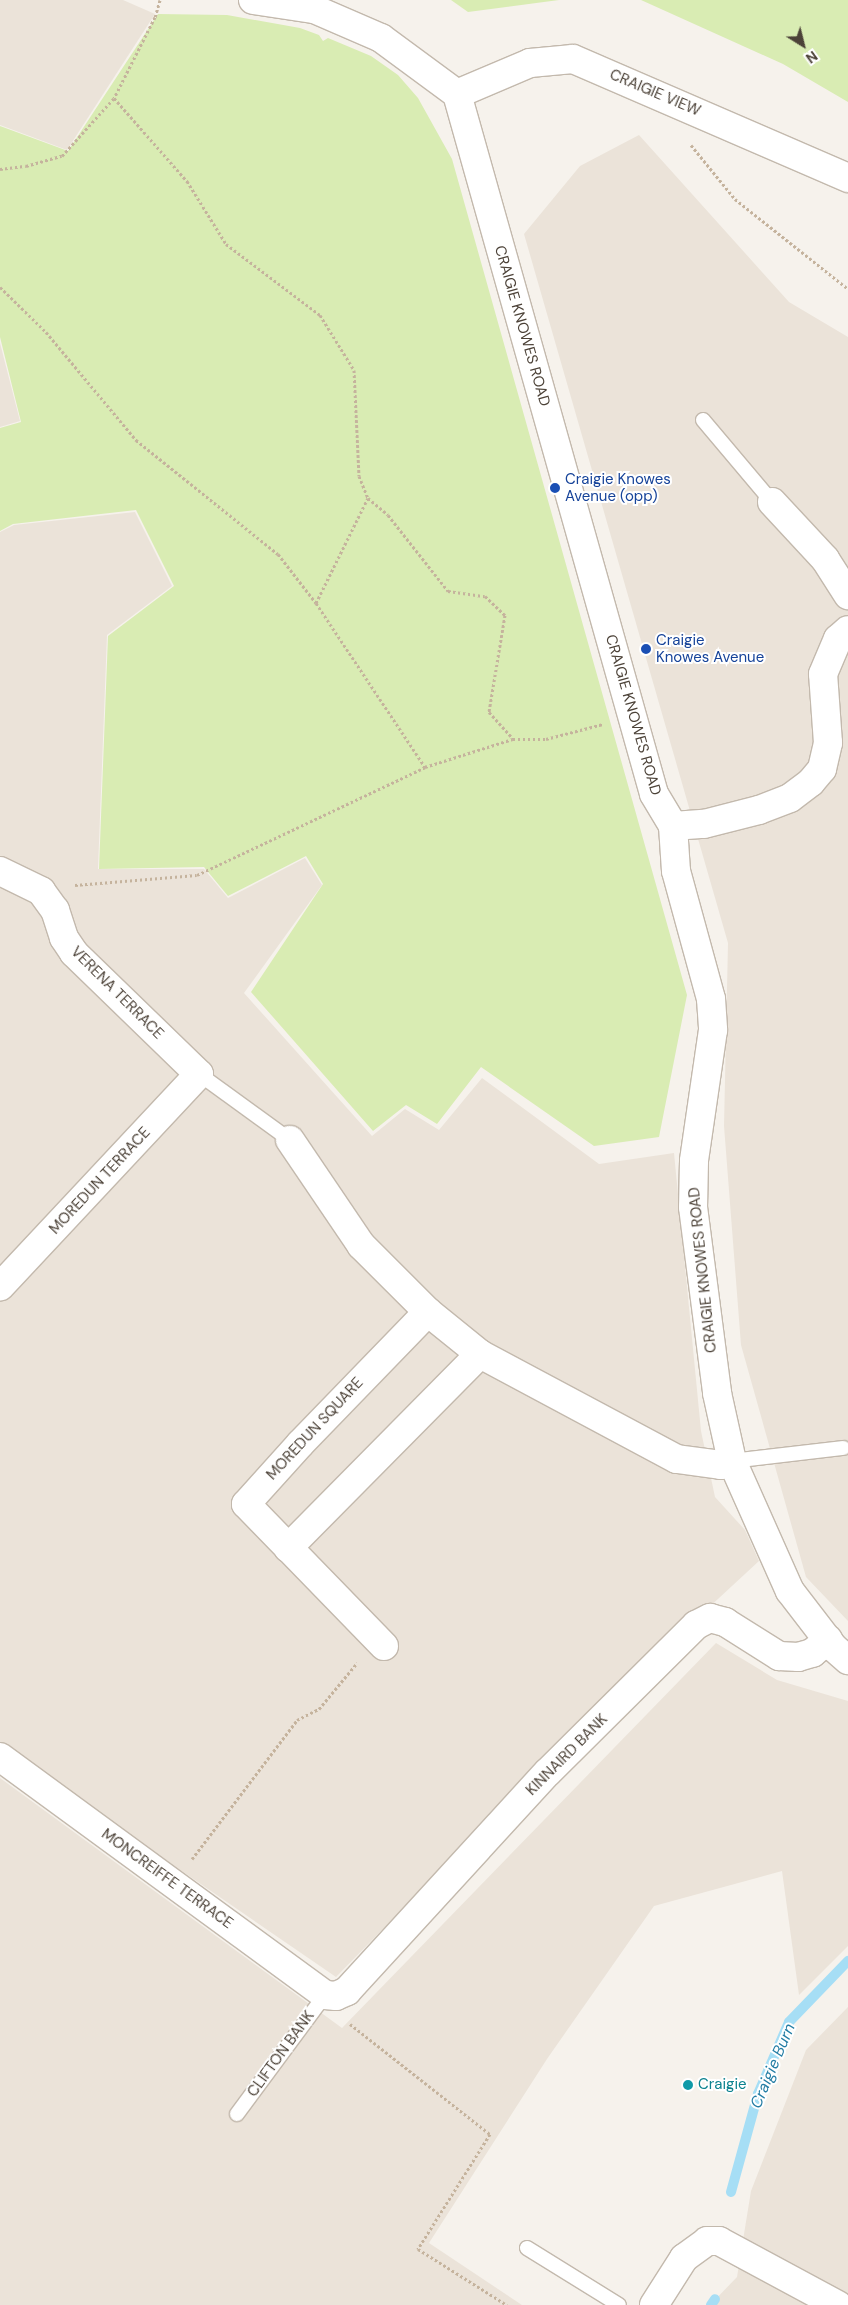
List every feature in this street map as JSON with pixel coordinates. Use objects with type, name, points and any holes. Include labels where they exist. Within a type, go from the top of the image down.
[{"type":"street","points":[[253,0],[314,9],[381,38],[424,66],[457,94]]},
{"type":"street","name":"CRAIGIE VIEW","points":[[457,94],[530,64],[573,59],[848,178]]},
{"type":"street","name":"CRAIGIE KNOWES ROAD","points":[[457,94],[654,794],[673,826],[676,871],[711,999],[713,1030],[694,1161],[693,1207],[717,1393],[732,1461],[790,1591],[828,1640],[848,1660]]},
{"type":"street","points":[[772,502],[824,559],[848,596]]},
{"type":"street","points":[[673,826],[704,824],[759,810],[790,798],[811,782],[822,769],[828,743],[823,674],[838,639],[848,630]]},
{"type":"street","name":"VERENA TERRACE","points":[[0,871],[31,884],[48,900],[74,953],[199,1074]]},
{"type":"street","name":"MOREDUN TERRACE","points":[[0,1287],[199,1074]]},
{"type":"street","points":[[290,1140],[361,1245],[428,1312],[480,1354],[677,1459],[721,1466],[732,1461]]},
{"type":"street","name":"MOREDUN SQUARE","points":[[381,1642],[246,1504],[300,1444],[428,1312]]},
{"type":"street","points":[[288,1548],[480,1354]]},
{"type":"street","name":"KINNAIRD BANK","points":[[331,1995],[347,1991],[548,1772],[696,1625],[710,1618],[725,1622],[779,1656],[798,1658],[812,1653],[828,1640]]},
{"type":"street","name":"MONCREIFFE TERRACE","points":[[0,1757],[174,1884],[331,1995]]},
{"type":"street","points":[[654,2305],[684,2258],[707,2241],[719,2241],[838,2305]]},
{"type":"lane","points":[[702,420],[772,502]]},
{"type":"lane","points":[[199,1074],[290,1140]]},
{"type":"lane","points":[[732,1461],[843,1448]]},
{"type":"lane","name":"CLIFTON BANK","points":[[237,2114],[331,1995]]},
{"type":"lane","points":[[527,2248],[619,2305]]},
{"type":"path","points":[[0,169],[26,166],[62,156],[114,98],[156,17],[160,0]]},
{"type":"path","points":[[114,98],[188,181],[226,244],[320,315],[354,370],[359,476],[368,498],[388,515],[448,591],[485,596],[505,615],[489,712],[513,739]]},
{"type":"path","points":[[688,142],[735,199],[848,289]]},
{"type":"path","points":[[0,287],[46,332],[136,440],[278,554],[316,603],[425,767]]},
{"type":"path","points":[[316,603],[368,498]]},
{"type":"path","points":[[48,900],[66,886],[197,875],[425,767],[513,739],[546,739],[632,716]]},
{"type":"path","points":[[174,1884],[296,1720],[320,1710],[381,1642]]},
{"type":"path","points":[[331,1995],[339,2015],[490,2134],[418,2249],[506,2305]]},
{"type":"shaded area","points":[[0,0],[123,0],[155,14],[67,150],[0,125]]},
{"type":"shaded area","points":[[639,135],[789,302],[848,337],[848,1621],[806,1577],[741,1345],[724,1126],[728,943],[524,234],[580,166]]},
{"type":"shaded area","points":[[0,343],[20,421],[0,427]]},
{"type":"shaded area","points":[[135,512],[172,586],[107,635],[98,869],[204,869],[228,898],[305,858],[322,885],[244,993],[372,1136],[405,1109],[439,1130],[482,1078],[599,1164],[674,1153],[701,1431],[715,1497],[745,1530],[759,1561],[584,1723],[336,1977],[0,1746],[0,532],[14,525]]},
{"type":"shaded area","points":[[716,1643],[777,1680],[848,1701],[848,1946],[799,1995],[782,1871],[654,1906],[547,2059],[429,2243],[522,2305],[0,2305],[0,1778],[342,2028]]},
{"type":"shaded area","points":[[848,2007],[848,2305],[710,2305],[737,2277],[751,2191],[806,2050]]},
{"type":"green space","points":[[451,0],[559,0],[468,12]]},
{"type":"green space","points":[[641,0],[848,0],[848,102],[783,64]]},
{"type":"green space","points":[[158,14],[227,15],[300,28],[319,35],[323,41],[328,38],[371,56],[398,75],[418,98],[452,159],[687,995],[659,1137],[594,1146],[481,1067],[437,1124],[406,1105],[373,1131],[251,992],[323,884],[306,856],[228,896],[204,867],[99,869],[108,636],[174,586],[136,510],[13,524],[0,531],[0,428],[21,422],[0,337],[0,126],[68,151]]},
{"type":"waterway","name":"Craigie Burn","points":[[731,2192],[758,2094],[789,2022],[848,1961]]},
{"type":"waterway","name":"Craigie Burn","points":[[711,2305],[715,2299]]},
{"type":"place","name":"Craigie Knowes Avenue (opp)","points":[[555,488]]},
{"type":"place","name":"Craigie Knowes Avenue","points":[[646,649]]},
{"type":"place","name":"Craigie","points":[[688,2085]]}]
